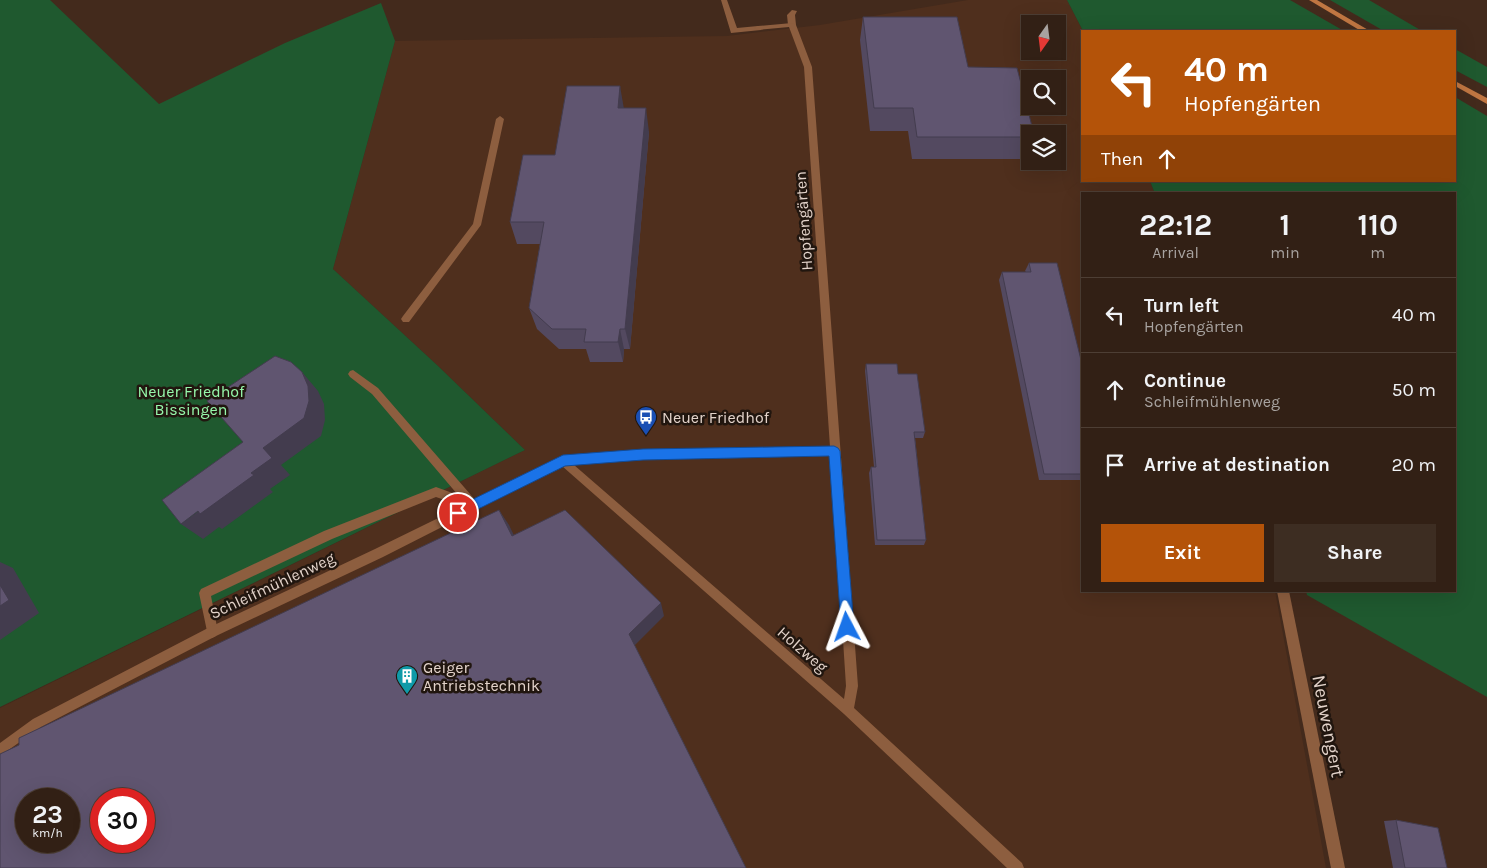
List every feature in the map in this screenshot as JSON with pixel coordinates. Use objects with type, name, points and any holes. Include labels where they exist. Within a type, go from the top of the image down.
[{"type":"main road","points":[[1312,0],[1364,30]]},
{"type":"main road","points":[[1456,83],[1487,101]]},
{"type":"street","points":[[724,0],[734,31],[792,25],[794,11]]},
{"type":"street","name":"Hopfengärten","points":[[792,25],[808,67],[852,686],[848,710]]},
{"type":"street","points":[[406,319],[477,225],[500,119]]},
{"type":"street","points":[[353,374],[374,391],[473,505]]},
{"type":"street","points":[[563,460],[643,454],[834,451]]},
{"type":"street","name":"Schleifmühlenweg","points":[[0,750],[37,723],[212,632],[563,460]]},
{"type":"street","name":"Holzweg","points":[[563,460],[848,710],[1017,868]]},
{"type":"street","points":[[212,632],[204,593],[328,535],[436,492],[473,505]]},
{"type":"street","name":"Neuwengert","points":[[1283,592],[1338,868]]},
{"type":"shaded area","points":[[968,0],[1067,0],[1082,30],[1081,182],[1150,182],[1154,192],[1081,192],[1081,592],[1275,592],[1326,868],[0,868],[0,708],[525,450],[333,269],[395,41],[727,36],[820,25]]},
{"type":"green space","name":"Neuer Friedhof Bissingen","points":[[0,0],[50,0],[159,104],[285,43],[381,3],[395,41],[333,269],[525,450],[0,707]]},
{"type":"green space","points":[[1067,0],[1290,0],[1342,30],[1082,30]]},
{"type":"green space","points":[[1330,0],[1369,0],[1420,30],[1382,30]]},
{"type":"green space","points":[[1456,50],[1487,67],[1487,87],[1456,71]]},
{"type":"green space","points":[[1456,98],[1487,116],[1487,697],[1307,595],[1306,592],[1456,592],[1456,192],[1154,192],[1150,182],[1456,182]]},
{"type":"building","points":[[863,17],[957,17],[968,67],[1017,68],[1021,84],[1021,115],[1029,115],[1032,125],[1021,125],[1021,137],[917,137],[913,108],[874,108]]},
{"type":"building","points":[[567,86],[620,86],[618,108],[646,108],[625,329],[620,329],[618,342],[584,342],[586,329],[552,329],[529,308],[544,222],[510,222],[523,155],[555,155]]},
{"type":"building","points":[[1029,263],[1057,263],[1081,360],[1081,474],[1044,474],[1002,272],[1031,272]]},
{"type":"building","points":[[275,356],[291,362],[302,372],[308,386],[309,401],[304,418],[263,448],[272,458],[251,473],[254,475],[200,514],[198,511],[181,524],[162,500],[243,442],[207,401]]},
{"type":"building","points":[[866,364],[897,364],[898,374],[917,374],[925,432],[914,432],[926,540],[877,540],[871,467],[876,467]]},
{"type":"building","name":"Geiger Antriebstechnik","points":[[499,510],[512,536],[565,510],[661,603],[629,634],[746,868],[0,868],[0,754],[19,745],[19,738]]},
{"type":"building","points":[[0,585],[9,600],[0,606]]},
{"type":"building","points":[[1396,820],[1438,828],[1447,868],[1405,868]]},
{"type":"place","name":"Neuer Friedhof","points":[[646,436]]},
{"type":"place","name":"Geiger Antriebstechnik","points":[[407,695]]},
{"type":"route","points":[[458,513],[563,460],[643,454],[834,451],[847,627]]}]
